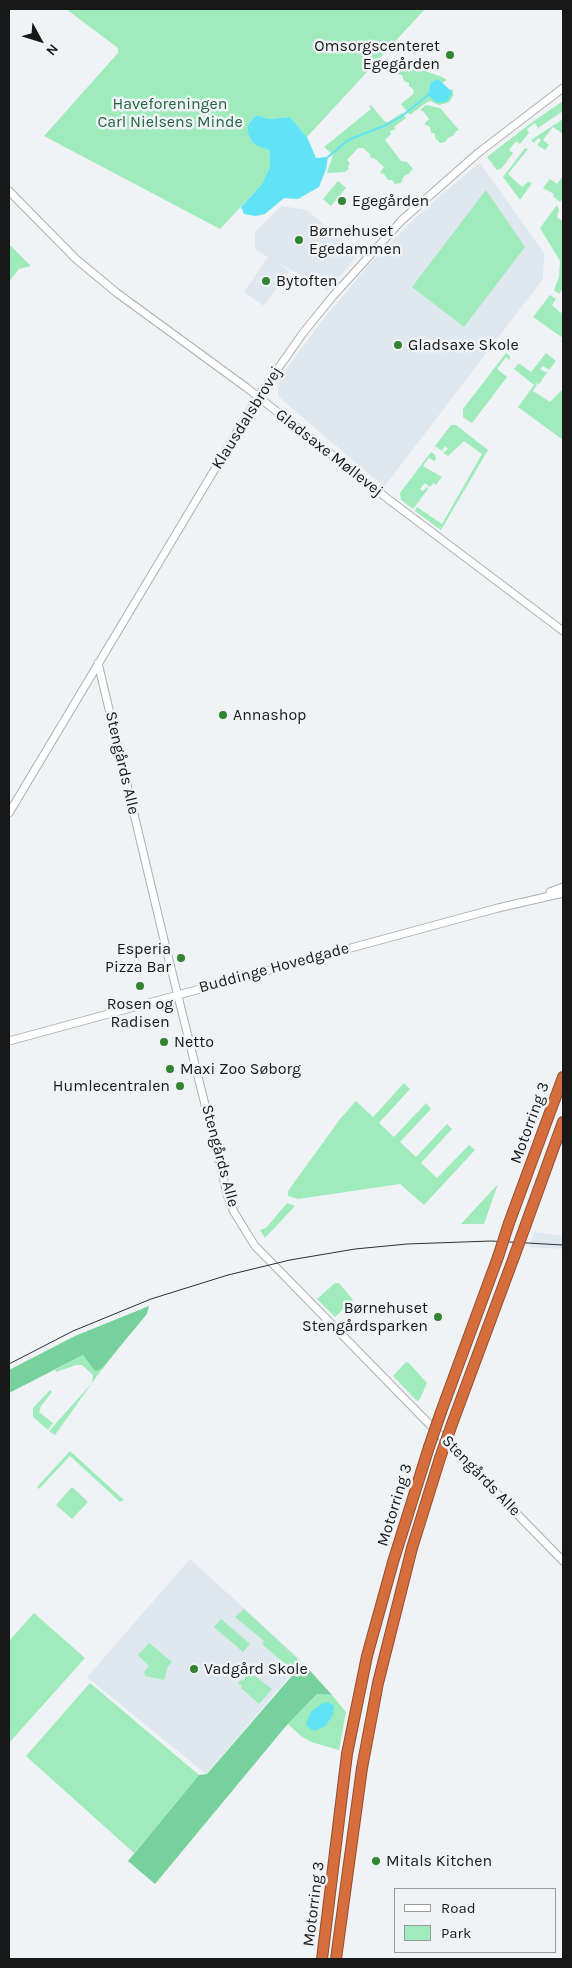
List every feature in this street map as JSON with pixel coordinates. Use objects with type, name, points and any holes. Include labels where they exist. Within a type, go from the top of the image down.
[{"type":"highway","name":"Motorring 3","points":[[321,1959],[347,1754],[367,1656],[393,1562],[429,1447],[563,1077]]},
{"type":"highway","name":"Motorring 3","points":[[336,1959],[362,1768],[378,1683],[412,1548],[452,1424],[563,1122]]},
{"type":"highway","points":[[340,1959],[342,1919]]},
{"type":"street","name":"Klausdalsbrovej","points":[[9,813],[258,397],[328,301],[402,220],[478,153],[563,88]]},
{"type":"street","name":"Gladsaxe Møllevej","points":[[9,191],[76,259],[117,293],[258,397],[395,504],[563,631]]},
{"type":"street","name":"Stengårds Alle","points":[[98,663],[228,1198],[234,1212],[247,1234],[265,1256],[563,1561]]},
{"type":"street","name":"Buddinge Hovedgade","points":[[539,898],[563,887]]},
{"type":"street","name":"Buddinge Hovedgade","points":[[9,1041],[498,908],[563,893]]},
{"type":"shaded area","name":"Gladsaxe Skole","points":[[480,163],[544,253],[543,279],[384,487],[279,397],[277,385],[285,371],[322,321],[373,260],[428,206]]},
{"type":"shaded area","name":"Børnehuset Egedammen","points":[[281,206],[307,210],[359,254],[327,291],[277,262],[289,271],[264,306],[244,292],[268,257],[255,249],[255,232]]},
{"type":"shaded area","points":[[534,1232],[563,1236],[563,1249],[529,1247]]},
{"type":"shaded area","name":"Vadgård Skole","points":[[190,1559],[302,1661],[206,1774],[87,1677]]},
{"type":"green space","name":"Haveforeningen Carl Nielsens Minde","points":[[66,9],[425,9],[307,137],[290,117],[269,119],[256,115],[248,125],[248,134],[252,142],[269,150],[270,167],[262,184],[220,229],[44,136],[118,53],[118,48]]},
{"type":"green space","points":[[412,63],[421,65],[428,72],[447,80],[442,83],[452,92],[450,90],[453,90],[453,96],[450,101],[439,105],[431,101],[427,102],[410,115],[401,104],[413,94],[414,90],[409,86],[409,83],[404,81],[402,75],[395,74]]},
{"type":"green space","points":[[563,101],[563,111],[538,128],[535,123],[527,129],[529,133],[520,144],[516,141],[509,150],[513,153],[502,168],[497,170],[487,157]]},
{"type":"green space","points":[[371,105],[385,122],[402,113],[406,118],[394,127],[396,129],[390,131],[391,134],[385,140],[401,161],[407,162],[413,169],[404,176],[401,183],[395,184],[392,180],[388,180],[384,174],[380,173],[384,167],[374,158],[371,158],[370,154],[363,148],[358,148],[347,160],[350,163],[349,169],[345,172],[327,173],[333,155],[324,147],[371,109],[369,106]]},
{"type":"green space","points":[[426,105],[440,108],[459,130],[445,142],[440,143],[435,138],[435,134],[431,132],[430,127],[424,124],[429,119],[420,110]]},
{"type":"green space","points":[[563,119],[563,134],[553,127],[543,140],[549,145],[545,150],[537,145],[541,140],[538,138],[534,143],[531,140]]},
{"type":"green space","points":[[525,148],[528,149],[508,174],[522,187],[528,182],[532,183],[520,200],[503,177]]},
{"type":"green space","points":[[563,176],[563,198],[560,202],[553,196],[554,194],[543,188],[550,179],[557,184]]},
{"type":"green space","points":[[338,181],[346,188],[331,206],[323,199]]},
{"type":"green space","points":[[486,190],[525,247],[464,327],[412,287]]},
{"type":"green space","points":[[557,205],[559,210],[557,217],[563,222],[563,288],[559,294],[554,290],[559,277],[560,261],[540,228]]},
{"type":"green space","points":[[9,244],[31,266],[19,269],[9,282]]},
{"type":"green space","points":[[550,295],[556,299],[552,305],[561,313],[563,310],[563,338],[533,317]]},
{"type":"green space","points":[[506,353],[510,356],[510,360],[506,357],[497,369],[507,377],[472,423],[463,417],[463,409]]},
{"type":"green space","points":[[546,353],[556,361],[549,370],[543,366],[540,369],[545,372],[548,371],[539,384],[535,383],[537,385],[533,391],[550,402],[563,389],[563,440],[518,407],[534,385],[514,369],[520,364],[531,372]]},
{"type":"green space","points":[[451,425],[456,425],[488,450],[441,530],[415,511],[417,507],[442,524],[482,454],[464,441],[448,456],[443,453],[448,449],[445,446],[442,451],[435,446]]},
{"type":"green space","points":[[431,452],[435,455],[436,459],[434,461],[429,458],[423,466],[442,477],[436,485],[433,483],[430,487],[425,483],[420,489],[423,491],[427,487],[428,489],[413,509],[401,500],[400,493]]},
{"type":"green space","points":[[404,1083],[410,1089],[379,1123],[394,1137],[426,1103],[431,1109],[400,1142],[416,1157],[447,1124],[452,1129],[421,1163],[437,1178],[469,1145],[475,1150],[424,1205],[400,1184],[298,1199],[288,1196],[288,1191],[340,1119],[356,1101],[373,1117]]},
{"type":"green space","points":[[498,1184],[484,1224],[461,1224]]},
{"type":"green space","points":[[287,1203],[295,1206],[265,1238],[260,1230],[266,1228]]},
{"type":"green space","points":[[335,1283],[339,1283],[353,1300],[335,1317],[317,1299]]},
{"type":"green space","points":[[149,1306],[147,1314],[102,1368],[97,1371],[94,1370],[83,1355],[9,1393],[9,1370],[75,1336]]},
{"type":"green space","points":[[119,1348],[55,1435],[49,1431],[92,1383],[93,1375],[82,1365],[76,1365],[56,1372],[55,1370],[83,1355],[94,1370]]},
{"type":"green space","points":[[406,1362],[427,1383],[420,1399],[417,1401],[393,1376]]},
{"type":"green space","points":[[50,1390],[52,1392],[41,1406],[39,1412],[53,1423],[48,1430],[33,1417],[33,1408]]},
{"type":"green space","points":[[70,1451],[124,1500],[120,1502],[70,1456],[39,1489],[37,1487]]},
{"type":"green space","points":[[71,1488],[88,1502],[72,1519],[56,1505]]},
{"type":"green space","points":[[244,1609],[298,1659],[290,1668],[262,1644],[264,1641],[235,1617]]},
{"type":"green space","points":[[34,1613],[85,1658],[9,1743],[9,1641]]},
{"type":"green space","points":[[221,1619],[250,1644],[243,1652],[214,1627]]},
{"type":"green space","points":[[149,1643],[172,1662],[168,1666],[164,1680],[145,1676],[144,1672],[149,1666],[138,1655]]},
{"type":"green space","points":[[303,1663],[332,1695],[317,1694],[286,1726],[155,1884],[128,1861],[199,1775],[207,1774]]},
{"type":"green space","points":[[248,1671],[272,1689],[259,1704],[238,1683],[241,1680],[243,1681]]},
{"type":"green space","points":[[90,1683],[199,1775],[134,1853],[26,1756]]},
{"type":"green space","points":[[317,1694],[332,1695],[346,1712],[339,1750],[311,1742],[288,1724]]},
{"type":"water","points":[[438,79],[452,92],[448,101],[437,103],[428,95],[431,82]]},
{"type":"water","points":[[256,115],[269,119],[290,117],[307,137],[316,158],[328,157],[326,169],[319,187],[298,199],[284,198],[265,214],[255,216],[244,214],[241,207],[262,184],[270,167],[269,150],[252,142],[248,134],[248,125]]},
{"type":"water","points":[[328,1702],[334,1706],[333,1715],[325,1726],[314,1731],[309,1728],[306,1724],[311,1712],[321,1704]]},
{"type":"waterway","points":[[328,157],[348,140],[386,125],[402,116],[428,95]]},
{"type":"tram line","points":[[9,1364],[73,1331],[151,1299],[228,1275],[290,1260],[355,1249],[407,1244],[491,1241],[563,1245]]},
{"type":"place","name":"Omsorgscenteret Egegården","points":[[450,55]]},
{"type":"place","name":"Egegården","points":[[342,201]]},
{"type":"place","name":"Børnehuset Egedammen","points":[[299,240]]},
{"type":"place","name":"Bytoften","points":[[266,281]]},
{"type":"place","name":"Gladsaxe Skole","points":[[398,345]]},
{"type":"place","name":"Annashop","points":[[223,715]]},
{"type":"place","name":"Esperia Pizza Bar","points":[[181,958]]},
{"type":"place","name":"Rosen og Radisen","points":[[140,986]]},
{"type":"place","name":"Netto","points":[[164,1042]]},
{"type":"place","name":"Maxi Zoo Søborg","points":[[170,1069]]},
{"type":"place","name":"Humlecentralen","points":[[180,1086]]},
{"type":"place","name":"Børnehuset Stengårdsparken","points":[[438,1317]]},
{"type":"place","name":"Vadgård Skole","points":[[194,1669]]},
{"type":"place","name":"Mitals Kitchen","points":[[376,1861]]}]
